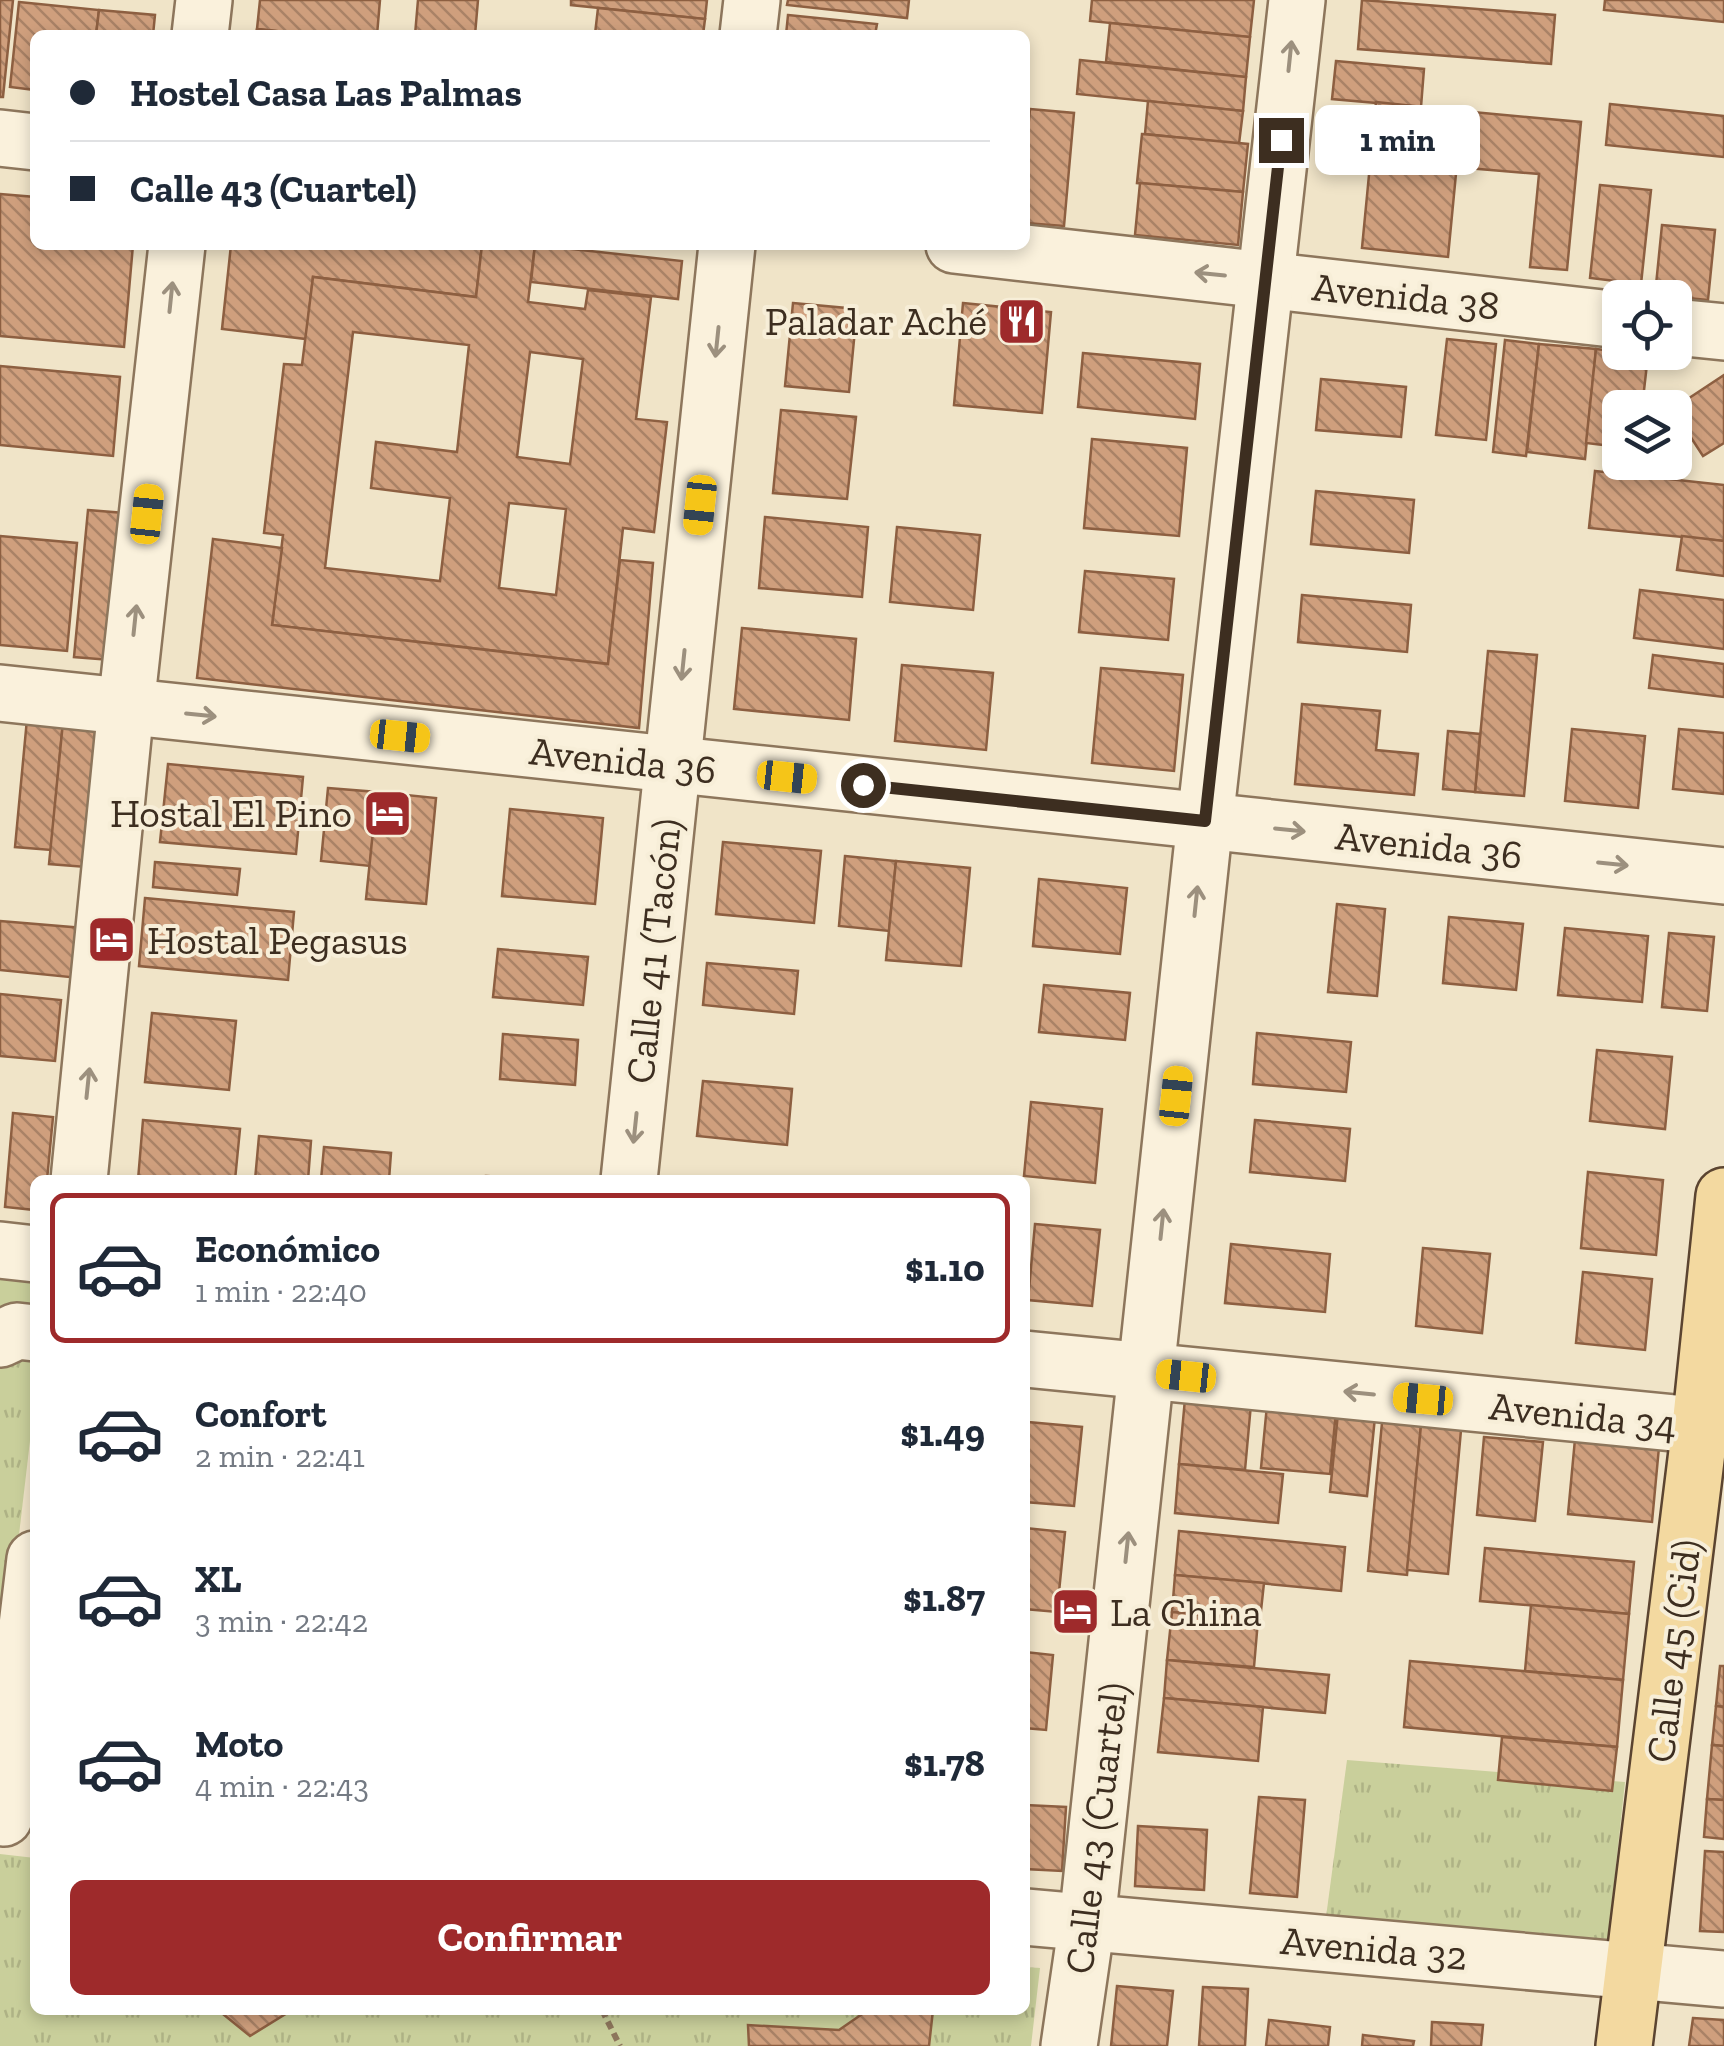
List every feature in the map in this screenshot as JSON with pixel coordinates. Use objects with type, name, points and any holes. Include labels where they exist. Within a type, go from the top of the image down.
[{"type":"main road","name":"Calle 45 (Cid)","points":[[1624,2046],[1712,1428],[1724,1196]]},
{"type":"street","points":[[201,30],[204,0]]},
{"type":"street","points":[[749,30],[752,0]]},
{"type":"street","name":"Calle 43 (Cuartel)","points":[[1069,2046],[1086,1922],[1296,0]]},
{"type":"street","points":[[0,138],[30,141]]},
{"type":"street","points":[[79,1175],[175,250]]},
{"type":"street","name":"Calle 41 (Tacón)","points":[[631,1175],[726,250]]},
{"type":"street","name":"Avenida 38","points":[[999,250],[1602,318]]},
{"type":"street","points":[[1692,328],[1724,332]]},
{"type":"street","name":"Avenida 36","points":[[0,693],[1724,876]]},
{"type":"street","points":[[0,1250],[30,1253]]},
{"type":"street","points":[[0,1339],[17,1331],[30,1332]]},
{"type":"street","name":"Avenida 34","points":[[1030,1360],[1712,1428]]},
{"type":"street","points":[[13,1819],[30,1617]]},
{"type":"street","name":"Avenida 32","points":[[1030,1917],[1724,1980]]},
{"type":"path","points":[[604,2015],[620,2046]]},
{"type":"green space","points":[[0,1279],[30,1282],[30,1441],[0,1697]]},
{"type":"green space","points":[[1347,1760],[1625,1782],[1608,1939],[1326,1917]]},
{"type":"green space","points":[[0,1854],[30,1857],[30,2015],[1030,2015],[1030,1967],[1040,1968],[1031,2046],[0,2046]]},
{"type":"building","points":[[0,0],[13,0],[3,97],[0,97]]},
{"type":"building","points":[[260,0],[380,0],[377,30],[257,29]]},
{"type":"building","points":[[418,0],[478,0],[475,30],[415,30]]},
{"type":"building","points":[[571,0],[707,0],[705,19],[571,5]]},
{"type":"building","points":[[788,0],[909,0],[907,18],[787,5]]},
{"type":"building","points":[[1092,0],[1254,0],[1250,37],[1090,21]]},
{"type":"building","points":[[1362,0],[1555,15],[1551,64],[1358,49]]},
{"type":"building","points":[[1605,0],[1724,0],[1724,22],[1604,10]]},
{"type":"building","points":[[19,2],[99,10],[97,30],[30,30],[30,89],[10,87]]},
{"type":"building","points":[[598,8],[705,19],[704,30],[595,30]]},
{"type":"building","points":[[99,10],[155,15],[154,30],[97,30]]},
{"type":"building","points":[[788,15],[877,24],[876,30],[786,30]]},
{"type":"building","points":[[1110,23],[1250,37],[1246,77],[1106,62]]},
{"type":"building","points":[[1080,60],[1246,77],[1243,111],[1077,94]]},
{"type":"building","points":[[1336,61],[1424,69],[1421,107],[1332,99]]},
{"type":"building","points":[[1148,101],[1243,111],[1239,144],[1145,134]]},
{"type":"building","points":[[1376,102],[1462,111],[1448,257],[1362,248]]},
{"type":"building","points":[[1610,104],[1724,116],[1724,157],[1606,145]]},
{"type":"building","points":[[1030,109],[1074,113],[1064,226],[1030,223]]},
{"type":"building","points":[[1462,111],[1581,122],[1567,270],[1530,267],[1539,174],[1456,167]]},
{"type":"building","points":[[1142,134],[1248,144],[1243,192],[1137,183]]},
{"type":"building","points":[[1140,183],[1243,192],[1238,245],[1135,235]]},
{"type":"building","points":[[1600,185],[1651,190],[1641,280],[1590,278]]},
{"type":"building","points":[[0,194],[30,197],[30,250],[133,250],[124,347],[0,336]]},
{"type":"building","points":[[1662,225],[1715,230],[1708,300],[1692,298],[1692,280],[1656,280]]},
{"type":"building","points":[[230,250],[481,250],[476,297],[313,277],[306,339],[222,329]]},
{"type":"building","points":[[481,250],[534,250],[528,302],[585,309],[588,290],[651,297],[636,419],[667,422],[654,532],[623,528],[608,664],[272,625],[283,535],[264,533],[284,364],[302,365],[313,277],[476,297]],"holes":[[[353,332],[469,345],[457,452],[376,442],[371,488],[450,498],[440,581],[325,568]],[[530,352],[583,359],[570,464],[517,457]],[[509,503],[566,509],[556,595],[499,588]]]},
{"type":"building","points":[[534,250],[581,250],[682,261],[678,299],[531,282]]},
{"type":"building","points":[[793,303],[857,309],[849,392],[785,386]]},
{"type":"building","points":[[963,303],[1051,312],[1042,413],[954,405]]},
{"type":"building","points":[[1447,339],[1496,344],[1486,440],[1436,435]]},
{"type":"building","points":[[1505,340],[1539,344],[1526,456],[1493,452]]},
{"type":"building","points":[[1539,344],[1596,349],[1585,459],[1527,452]]},
{"type":"building","points":[[1596,349],[1602,350],[1602,370],[1646,370],[1644,390],[1602,390],[1602,445],[1586,443]]},
{"type":"building","points":[[1083,353],[1200,364],[1195,419],[1078,407]]},
{"type":"building","points":[[0,366],[120,377],[113,456],[0,445]]},
{"type":"building","points":[[1724,375],[1724,443],[1703,456],[1692,439],[1692,396]]},
{"type":"building","points":[[1321,379],[1406,387],[1401,437],[1316,430]]},
{"type":"building","points":[[781,410],[856,417],[847,499],[773,493]]},
{"type":"building","points":[[1092,439],[1187,448],[1179,536],[1084,528]]},
{"type":"building","points":[[1595,471],[1602,472],[1602,480],[1678,480],[1724,485],[1724,541],[1589,528]]},
{"type":"building","points":[[1316,491],[1414,500],[1409,553],[1311,544]]},
{"type":"building","points":[[88,510],[124,513],[110,660],[74,657]]},
{"type":"building","points":[[765,517],[868,527],[862,597],[759,588]]},
{"type":"building","points":[[897,527],[980,535],[973,610],[890,602]]},
{"type":"building","points":[[0,536],[77,543],[67,651],[0,645]]},
{"type":"building","points":[[1682,536],[1724,541],[1724,576],[1677,570]]},
{"type":"building","points":[[213,539],[282,548],[272,625],[608,664],[620,560],[653,563],[639,728],[197,678]]},
{"type":"building","points":[[1085,571],[1174,579],[1168,640],[1079,632]]},
{"type":"building","points":[[1640,590],[1724,600],[1724,649],[1634,638]]},
{"type":"building","points":[[1302,595],[1411,605],[1407,652],[1298,642]]},
{"type":"building","points":[[742,628],[856,639],[849,720],[734,709]]},
{"type":"building","points":[[1488,651],[1537,655],[1524,796],[1475,792]]},
{"type":"building","points":[[1653,655],[1724,664],[1724,697],[1649,688]]},
{"type":"building","points":[[902,665],[993,673],[986,750],[895,741]]},
{"type":"building","points":[[1101,668],[1183,675],[1174,771],[1092,763]]},
{"type":"building","points":[[1302,704],[1380,711],[1376,750],[1418,754],[1414,795],[1295,784]]},
{"type":"building","points":[[27,719],[63,722],[51,850],[15,847]]},
{"type":"building","points":[[63,722],[99,726],[86,867],[49,864]]},
{"type":"building","points":[[1572,729],[1645,736],[1638,808],[1565,801]]},
{"type":"building","points":[[1679,729],[1724,733],[1724,794],[1673,789]]},
{"type":"building","points":[[1448,731],[1480,734],[1475,792],[1443,789]]},
{"type":"building","points":[[168,764],[303,777],[296,854],[160,842]]},
{"type":"building","points":[[328,788],[377,792],[370,866],[321,861]]},
{"type":"building","points":[[377,792],[436,798],[426,904],[366,899]]},
{"type":"building","points":[[510,809],[603,818],[595,904],[502,896]]},
{"type":"building","points":[[723,842],[821,851],[814,923],[716,914]]},
{"type":"building","points":[[845,856],[896,861],[889,931],[839,926]]},
{"type":"building","points":[[896,861],[970,868],[961,966],[886,960]]},
{"type":"building","points":[[155,862],[240,869],[237,895],[153,887]]},
{"type":"building","points":[[1039,879],[1127,888],[1120,954],[1033,946]]},
{"type":"building","points":[[145,898],[294,912],[288,980],[139,966]]},
{"type":"building","points":[[1337,904],[1385,909],[1377,996],[1328,992]]},
{"type":"building","points":[[1449,917],[1523,924],[1516,990],[1443,983]]},
{"type":"building","points":[[0,921],[83,928],[79,978],[0,970]]},
{"type":"building","points":[[1565,928],[1648,936],[1642,1002],[1558,995]]},
{"type":"building","points":[[1669,933],[1714,937],[1707,1011],[1662,1007]]},
{"type":"building","points":[[498,949],[588,957],[583,1005],[493,997]]},
{"type":"building","points":[[707,963],[798,971],[794,1014],[703,1005]]},
{"type":"building","points":[[1044,985],[1130,993],[1125,1040],[1039,1032]]},
{"type":"building","points":[[0,994],[61,1000],[55,1061],[0,1056]]},
{"type":"building","points":[[152,1013],[236,1021],[229,1090],[145,1082]]},
{"type":"building","points":[[1257,1033],[1351,1042],[1346,1092],[1253,1084]]},
{"type":"building","points":[[503,1034],[578,1040],[575,1085],[500,1079]]},
{"type":"building","points":[[1597,1050],[1672,1057],[1665,1129],[1590,1121]]},
{"type":"building","points":[[703,1081],[792,1089],[787,1145],[697,1136]]},
{"type":"building","points":[[1031,1102],[1102,1109],[1095,1183],[1024,1175]]},
{"type":"building","points":[[13,1113],[53,1117],[47,1175],[30,1175],[30,1210],[5,1207]]},
{"type":"building","points":[[143,1120],[240,1129],[235,1175],[138,1175]]},
{"type":"building","points":[[1255,1120],[1350,1129],[1345,1181],[1250,1172]]},
{"type":"building","points":[[259,1136],[311,1141],[308,1175],[255,1175]]},
{"type":"building","points":[[324,1147],[391,1153],[389,1175],[321,1175]]},
{"type":"building","points":[[1588,1172],[1663,1180],[1656,1255],[1581,1248]]},
{"type":"building","points":[[1035,1224],[1100,1230],[1092,1306],[1030,1300]]},
{"type":"building","points":[[1231,1244],[1330,1254],[1325,1312],[1225,1303]]},
{"type":"building","points":[[1423,1248],[1490,1254],[1482,1333],[1416,1326]]},
{"type":"building","points":[[1583,1272],[1652,1279],[1645,1350],[1576,1343]]},
{"type":"building","points":[[1186,1388],[1252,1393],[1245,1470],[1179,1464]]},
{"type":"building","points":[[1267,1405],[1336,1411],[1330,1474],[1261,1468]]},
{"type":"building","points":[[1383,1412],[1422,1415],[1407,1575],[1368,1571]]},
{"type":"building","points":[[1338,1413],[1375,1417],[1367,1496],[1330,1492]]},
{"type":"building","points":[[1422,1415],[1462,1419],[1448,1574],[1407,1570]]},
{"type":"building","points":[[1030,1422],[1082,1427],[1074,1506],[1030,1502]]},
{"type":"building","points":[[1484,1437],[1543,1442],[1535,1521],[1477,1515]]},
{"type":"building","points":[[1575,1439],[1659,1447],[1652,1522],[1568,1514]]},
{"type":"building","points":[[1179,1464],[1283,1474],[1278,1523],[1175,1513]]},
{"type":"building","points":[[1030,1528],[1065,1532],[1057,1612],[1030,1609]]},
{"type":"building","points":[[1179,1531],[1345,1547],[1341,1591],[1175,1575]]},
{"type":"building","points":[[1485,1548],[1634,1562],[1629,1614],[1480,1601]]},
{"type":"building","points":[[1175,1575],[1264,1583],[1260,1620],[1172,1612]]},
{"type":"building","points":[[1531,1605],[1629,1614],[1623,1680],[1525,1671]]},
{"type":"building","points":[[1172,1612],[1258,1620],[1254,1667],[1167,1660]]},
{"type":"building","points":[[1030,1653],[1053,1655],[1046,1730],[1030,1728]]},
{"type":"building","points":[[1167,1660],[1329,1675],[1325,1713],[1164,1698]]},
{"type":"building","points":[[1410,1661],[1623,1680],[1617,1747],[1404,1727]]},
{"type":"building","points":[[1720,1666],[1724,1666],[1724,1707],[1716,1706]]},
{"type":"building","points":[[1164,1698],[1263,1707],[1258,1761],[1158,1752]]},
{"type":"building","points":[[1716,1706],[1724,1707],[1724,1746],[1712,1745]]},
{"type":"building","points":[[1502,1737],[1617,1747],[1612,1791],[1498,1780]]},
{"type":"building","points":[[1712,1745],[1724,1746],[1724,1800],[1707,1799]]},
{"type":"building","points":[[1259,1797],[1305,1800],[1297,1897],[1250,1893]]},
{"type":"building","points":[[1707,1799],[1724,1800],[1724,1839],[1704,1837]]},
{"type":"building","points":[[1030,1805],[1066,1807],[1062,1871],[1030,1869]]},
{"type":"building","points":[[1138,1826],[1207,1830],[1204,1890],[1135,1886]]},
{"type":"building","points":[[1705,1851],[1724,1852],[1724,1932],[1700,1931]]},
{"type":"building","points":[[1117,1986],[1173,1991],[1167,2046],[1111,2046]]},
{"type":"building","points":[[1203,1987],[1248,1989],[1245,2046],[1199,2046]]},
{"type":"building","points":[[224,2015],[284,2015],[250,2036]]},
{"type":"building","points":[[861,2015],[932,2015],[929,2046],[749,2046],[748,2025],[839,2030]]},
{"type":"building","points":[[1693,2018],[1724,2020],[1724,2046],[1689,2046]]},
{"type":"building","points":[[1269,2020],[1330,2027],[1328,2046],[1266,2046]]},
{"type":"building","points":[[1432,2022],[1483,2025],[1481,2046],[1431,2046]]},
{"type":"building","points":[[1363,2035],[1414,2041],[1413,2046],[1362,2046]]},
{"type":"place","name":"Paladar Aché","points":[[1022,321]]},
{"type":"place","name":"Hostal El Pino","points":[[387,813]]},
{"type":"place","name":"Hostal Pegasus","points":[[112,940]]},
{"type":"place","name":"La China","points":[[1075,1612]]},
{"type":"route","points":[[863,785],[1205,821],[1281,140]]}]
